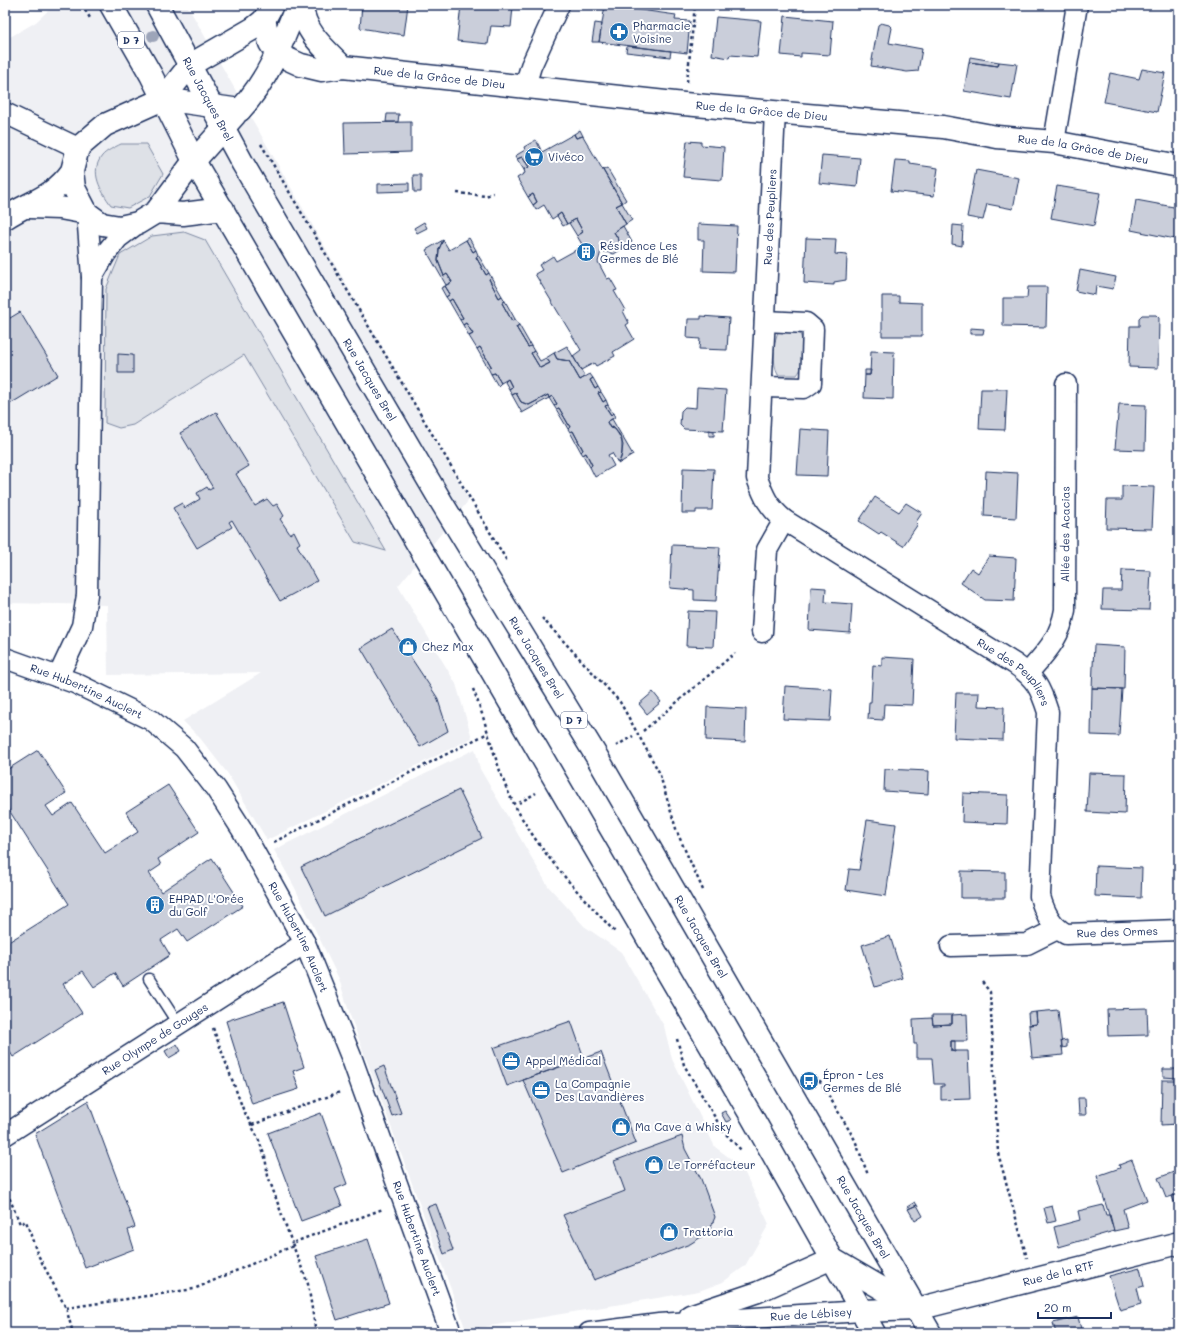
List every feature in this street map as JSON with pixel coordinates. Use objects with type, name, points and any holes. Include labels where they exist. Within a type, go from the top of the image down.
[{"type":"main road","name":"D 7","points":[[111,5],[163,99],[194,160],[748,1110],[874,1333]]},
{"type":"main road","name":"Rue Jacques Brel","points":[[157,5],[247,171],[438,496],[597,757],[917,1309]]},
{"type":"main road","points":[[147,217],[194,160],[255,94],[277,54],[297,5]]},
{"type":"main road","points":[[301,5],[304,20],[308,29],[343,67]]},
{"type":"main road","points":[[5,218],[29,206],[63,184],[72,170],[78,148],[105,125],[163,99],[190,65],[254,28],[268,12]]},
{"type":"main road","points":[[268,12],[270,43],[277,54]]},
{"type":"main road","name":"Rue de la Grâce de Dieu","points":[[277,54],[301,65],[322,70],[343,67],[775,112],[943,127],[997,137],[1054,142],[1179,166]]},
{"type":"main road","points":[[163,99],[240,110]]},
{"type":"main road","points":[[72,170],[74,188],[87,213]]},
{"type":"main road","points":[[29,206],[60,208],[87,213],[102,224],[120,227],[147,217],[223,209]]},
{"type":"main road","name":"Rue de la RTF","points":[[939,1304],[1179,1243]]},
{"type":"main road","points":[[832,1259],[917,1309]]},
{"type":"main road","name":"Rue de Lébisey","points":[[862,1311],[917,1309],[939,1304]]},
{"type":"main road","name":"D 7","points":[[917,1309],[930,1333]]},
{"type":"street","points":[[525,86],[531,66],[559,5]]},
{"type":"street","points":[[1054,142],[1077,5]]},
{"type":"street","name":"Rue des Peupliers","points":[[775,112],[757,478],[763,496],[771,509],[784,520],[1028,673],[1041,690],[1048,712],[1040,896],[1043,907],[1057,929]]},
{"type":"street","points":[[5,113],[78,148]]},
{"type":"street","points":[[58,677],[82,626],[87,595],[92,276],[87,213]]},
{"type":"street","points":[[92,276],[106,253],[118,238],[147,217]]},
{"type":"street","points":[[762,387],[804,388],[812,383],[813,329],[806,323],[765,321]]},
{"type":"street","name":"Allée des Acacias","points":[[1028,673],[1050,646],[1062,627],[1065,610],[1066,384]]},
{"type":"street","points":[[762,632],[767,550],[784,520]]},
{"type":"street","name":"Rue Hubertine Auclert","points":[[5,658],[75,683],[151,720],[184,748],[207,776],[241,828],[305,943],[352,1059],[451,1333]]},
{"type":"street","points":[[951,946],[1027,944],[1057,929]]},
{"type":"street","name":"Rue des Ormes","points":[[1057,929],[1066,934],[1179,930]]},
{"type":"street","name":"Rue Olympe de Gouges","points":[[5,1135],[305,943]]},
{"type":"street","name":"Rue de Lébisey","points":[[649,1328],[743,1298],[832,1259]]},
{"type":"street","name":"Rue de Lébisey","points":[[589,1333],[862,1311]]},
{"type":"lane","points":[[149,979],[178,1024]]},
{"type":"path","points":[[686,87],[696,5]]},
{"type":"path","points":[[265,150],[509,564]]},
{"type":"path","points":[[457,193],[486,196],[493,193]]},
{"type":"path","points":[[538,612],[566,646],[589,667],[620,702],[660,772],[677,832],[706,896]]},
{"type":"path","points":[[642,731],[735,653]]},
{"type":"path","points":[[472,685],[506,787],[540,847],[562,876],[616,933]]},
{"type":"path","points":[[272,843],[488,733]]},
{"type":"path","points":[[614,747],[633,736]]},
{"type":"path","points":[[520,803],[542,790]]},
{"type":"path","points":[[982,982],[990,992],[998,1153],[1028,1260]]},
{"type":"path","points":[[210,1022],[243,1109],[252,1125],[265,1157],[268,1176],[308,1284],[316,1333]]},
{"type":"path","points":[[677,1038],[684,1065],[723,1131],[744,1153]]},
{"type":"path","points":[[804,1071],[820,1081],[856,1140],[867,1174]]},
{"type":"path","points":[[252,1125],[341,1092]]},
{"type":"path","points":[[5,1187],[20,1224],[26,1221],[37,1253],[66,1308],[73,1333]]},
{"type":"path","points":[[66,1308],[194,1289],[292,1244],[383,1209]]},
{"type":"shaded area","points":[[54,5],[187,5],[469,500],[398,586],[456,684],[472,738],[267,840],[228,774],[200,738],[183,721],[261,673],[108,675],[107,605],[5,603],[5,40],[36,22]]},
{"type":"shaded area","points":[[121,144],[146,144],[163,174],[150,196],[128,208],[111,205],[100,188],[96,175],[98,162],[102,156]]},
{"type":"shaded area","points":[[184,232],[205,240],[386,551],[355,542],[244,355],[133,425],[119,428],[105,423],[106,289],[120,255],[152,236]]},
{"type":"shaded area","points":[[780,329],[798,330],[802,340],[804,352],[803,359],[797,375],[778,375],[776,370],[774,351],[776,338]]},
{"type":"shaded area","points":[[475,749],[480,769],[548,886],[584,926],[621,952],[664,1026],[672,1059],[715,1147],[742,1167],[769,1224],[745,1266],[723,1282],[699,1291],[466,1330],[351,1018],[339,979],[295,888],[274,850]]},
{"type":"building","points":[[362,5],[408,5],[404,35],[360,28]]},
{"type":"building","points":[[461,5],[513,7],[511,27],[491,26],[488,44],[457,41]]},
{"type":"building","points":[[605,5],[676,15],[675,20],[690,21],[687,53],[599,42]]},
{"type":"building","points":[[785,16],[833,21],[830,55],[801,53],[801,57],[781,55]]},
{"type":"building","points":[[716,17],[761,21],[757,57],[730,55],[729,58],[712,55]]},
{"type":"building","points":[[595,23],[602,24],[599,42],[592,42]]},
{"type":"building","points":[[881,23],[889,25],[892,28],[889,43],[922,49],[918,71],[907,72],[871,66],[878,25]]},
{"type":"building","points":[[627,46],[671,51],[670,57],[626,52]]},
{"type":"building","points":[[970,57],[999,62],[998,66],[969,62]]},
{"type":"building","points":[[969,62],[998,66],[999,62],[1017,64],[1011,99],[964,91]]},
{"type":"building","points":[[1142,69],[1165,73],[1157,112],[1104,102],[1110,73],[1139,79]]},
{"type":"building","points":[[387,114],[399,114],[398,122],[386,122]]},
{"type":"building","points":[[411,122],[411,152],[345,154],[344,123]]},
{"type":"building","points":[[580,130],[583,136],[576,138],[574,134]]},
{"type":"building","name":"Résidence Les Germes de Blé","points":[[574,134],[576,138],[583,136],[622,203],[616,206],[626,224],[614,232],[623,248],[614,254],[601,251],[598,262],[607,279],[610,278],[617,290],[614,291],[625,310],[623,311],[629,323],[626,325],[634,339],[613,352],[615,356],[596,366],[594,363],[581,370],[573,356],[581,350],[535,274],[542,270],[539,265],[553,256],[556,261],[583,246],[577,236],[583,232],[576,219],[567,224],[561,213],[552,219],[544,205],[536,210],[533,205],[537,202],[533,194],[528,197],[517,178],[525,173],[524,170],[529,167],[522,157],[517,159],[515,156],[525,150],[524,147],[536,140],[542,152]]},
{"type":"building","points":[[687,141],[701,142],[701,145],[724,147],[722,180],[683,177]]},
{"type":"building","points":[[822,155],[860,158],[857,187],[819,183]]},
{"type":"building","points":[[522,157],[529,167],[524,170],[517,159]]},
{"type":"building","points":[[895,160],[910,161],[910,164],[938,168],[934,196],[891,191]]},
{"type":"building","points":[[607,168],[626,200],[622,203],[603,170]]},
{"type":"building","points":[[976,170],[1019,178],[1013,209],[987,204],[983,220],[967,217]]},
{"type":"building","points":[[413,175],[421,175],[421,192],[414,192]]},
{"type":"building","points":[[409,183],[409,191],[378,192],[378,184]]},
{"type":"building","points":[[1057,186],[1100,193],[1094,226],[1051,218]]},
{"type":"building","points":[[533,194],[537,202],[533,205],[528,197]]},
{"type":"building","points":[[1136,200],[1179,208],[1175,239],[1131,230]]},
{"type":"building","points":[[622,203],[632,220],[626,224],[616,206]]},
{"type":"building","points":[[561,213],[567,224],[563,226],[557,216]]},
{"type":"building","points":[[576,219],[583,232],[577,236],[569,223]]},
{"type":"building","points":[[424,222],[427,228],[417,233],[414,228]]},
{"type":"building","points":[[698,224],[737,226],[735,272],[703,271],[704,240],[698,240]]},
{"type":"building","points":[[953,225],[963,226],[962,246],[952,244]]},
{"type":"building","points":[[623,226],[632,242],[623,247],[614,232]]},
{"type":"building","points":[[469,238],[476,250],[473,252],[466,240]]},
{"type":"building","points":[[806,238],[836,239],[835,254],[847,255],[846,280],[834,282],[834,285],[804,283]]},
{"type":"building","points":[[443,240],[449,250],[466,240],[473,252],[476,250],[478,255],[476,257],[486,275],[489,273],[491,277],[489,279],[499,298],[502,296],[505,301],[502,303],[512,321],[515,319],[519,325],[516,327],[528,347],[531,346],[534,351],[531,353],[540,368],[550,363],[546,358],[554,353],[557,359],[569,361],[580,380],[590,374],[593,378],[590,380],[595,389],[598,387],[601,392],[598,393],[603,402],[606,400],[608,405],[605,406],[611,415],[613,413],[615,417],[607,422],[610,428],[615,429],[622,440],[622,454],[618,463],[612,453],[608,455],[614,466],[595,477],[590,467],[592,465],[586,453],[583,455],[581,452],[583,450],[573,431],[570,432],[568,429],[570,427],[559,408],[556,409],[554,406],[557,404],[552,396],[549,398],[548,395],[529,405],[521,402],[516,393],[512,395],[509,389],[512,387],[508,379],[501,383],[495,373],[491,374],[488,368],[491,366],[480,347],[477,349],[469,336],[473,334],[466,323],[463,325],[460,320],[463,318],[452,299],[449,301],[446,297],[450,294],[445,286],[452,282],[447,274],[444,276],[438,261],[439,249]]},
{"type":"building","points":[[443,240],[439,249],[438,261],[444,276],[447,274],[452,282],[446,285],[426,250]]},
{"type":"building","points":[[478,255],[489,273],[486,275],[476,257]]},
{"type":"building","points":[[1080,270],[1116,277],[1113,289],[1096,286],[1095,295],[1076,291]]},
{"type":"building","points":[[491,277],[502,296],[499,298],[489,279]]},
{"type":"building","points":[[445,286],[450,294],[446,297],[441,288]]},
{"type":"building","points":[[1028,287],[1047,287],[1046,327],[1003,326],[1003,298],[1027,298]]},
{"type":"building","points":[[882,296],[899,296],[899,302],[922,303],[922,336],[882,336]]},
{"type":"building","points":[[452,299],[463,318],[460,320],[449,301]]},
{"type":"building","points":[[505,301],[515,319],[512,321],[502,303]]},
{"type":"building","points":[[20,312],[58,375],[5,407],[5,321]]},
{"type":"building","points":[[1142,315],[1156,315],[1159,318],[1158,368],[1129,367],[1130,326],[1139,326],[1139,318]]},
{"type":"building","points":[[701,316],[729,318],[727,350],[699,349],[700,339],[687,338],[688,319],[701,319]]},
{"type":"building","points":[[466,323],[473,334],[469,336],[463,325]]},
{"type":"building","points":[[519,325],[531,346],[528,347],[516,327]]},
{"type":"building","points":[[970,328],[984,329],[983,334],[970,334]]},
{"type":"building","points":[[567,346],[585,377],[580,380],[569,361],[557,359],[554,353]]},
{"type":"building","points":[[480,347],[491,366],[488,368],[477,349]]},
{"type":"building","points":[[534,351],[540,361],[546,358],[550,363],[540,368],[531,353]]},
{"type":"building","points":[[871,351],[894,352],[893,399],[864,398],[865,375],[870,375]]},
{"type":"building","points":[[118,354],[133,355],[133,373],[118,373]]},
{"type":"building","points":[[865,370],[871,370],[870,375],[865,375]]},
{"type":"building","points":[[495,373],[501,383],[498,386],[491,374]]},
{"type":"building","points":[[593,378],[598,387],[595,389],[590,380]]},
{"type":"building","points":[[508,379],[512,387],[509,389],[505,382]]},
{"type":"building","points":[[697,388],[726,390],[723,431],[684,429],[680,425],[681,411],[685,407],[696,408]]},
{"type":"building","points":[[981,389],[1007,389],[1005,430],[979,429]]},
{"type":"building","points":[[601,392],[606,400],[603,402],[598,393]]},
{"type":"building","points":[[516,393],[521,402],[529,405],[548,395],[549,398],[522,413],[512,395]]},
{"type":"building","points":[[552,396],[557,404],[554,406],[549,398]]},
{"type":"building","points":[[1119,404],[1146,405],[1145,450],[1115,449]]},
{"type":"building","points":[[608,405],[613,413],[611,415],[605,406]]},
{"type":"building","points":[[559,408],[570,427],[568,429],[556,409]]},
{"type":"building","points":[[216,412],[249,466],[236,474],[255,506],[267,499],[273,506],[277,504],[284,516],[280,519],[290,534],[294,531],[300,543],[297,545],[317,581],[280,601],[232,520],[229,522],[232,527],[197,548],[173,508],[182,503],[185,508],[200,499],[197,493],[207,487],[209,490],[213,488],[180,433]]},
{"type":"building","points":[[612,419],[633,455],[618,464],[621,458],[623,445],[619,434],[613,427],[610,428],[607,422]]},
{"type":"building","points":[[800,429],[829,431],[827,476],[797,475]]},
{"type":"building","points":[[709,430],[714,431],[714,436],[709,436]]},
{"type":"building","points":[[573,431],[583,450],[581,452],[570,432]]},
{"type":"building","points":[[586,453],[592,465],[590,467],[583,455]]},
{"type":"building","points":[[683,468],[714,469],[712,510],[696,510],[696,513],[682,513]]},
{"type":"building","points":[[986,471],[1018,473],[1016,518],[984,516]]},
{"type":"building","points":[[1122,486],[1154,487],[1152,529],[1106,528],[1107,500],[1122,500]]},
{"type":"building","points":[[875,497],[899,512],[906,503],[922,513],[916,522],[918,524],[903,546],[881,532],[879,534],[859,521]]},
{"type":"building","points":[[672,545],[720,547],[716,601],[694,600],[694,590],[670,588]]},
{"type":"building","points":[[989,556],[1016,558],[1014,601],[985,600],[961,583],[971,568],[978,573]]},
{"type":"building","points":[[1122,570],[1151,571],[1149,610],[1102,609],[1103,590],[1121,590]]},
{"type":"building","points":[[811,587],[826,588],[825,602],[852,604],[850,633],[809,630]]},
{"type":"building","points":[[688,611],[715,612],[713,647],[686,646]]},
{"type":"building","points":[[392,629],[437,697],[448,731],[420,747],[361,648]]},
{"type":"building","points":[[1094,645],[1125,647],[1124,689],[1092,688]]},
{"type":"building","points":[[882,657],[914,659],[912,705],[884,704],[883,720],[868,719],[869,702],[871,702],[873,665],[882,666]]},
{"type":"building","points":[[785,686],[832,689],[830,721],[783,719]]},
{"type":"building","points":[[1092,688],[1122,689],[1119,736],[1091,735]]},
{"type":"building","points":[[653,692],[661,702],[647,714],[639,704]]},
{"type":"building","points":[[956,693],[979,693],[978,706],[1004,707],[1003,740],[954,738]]},
{"type":"building","points":[[707,707],[746,709],[745,742],[706,740]]},
{"type":"building","name":"EHPAD L'Orée du Golf","points":[[38,750],[66,793],[46,806],[53,816],[72,803],[105,853],[138,832],[126,812],[168,785],[199,832],[158,859],[161,865],[149,873],[161,892],[212,858],[243,906],[187,942],[178,929],[161,940],[170,955],[123,986],[115,973],[94,987],[83,971],[63,984],[82,1013],[13,1057],[5,1044],[5,940],[7,943],[69,904],[5,804],[5,771]]},
{"type":"building","points":[[885,769],[929,771],[928,794],[884,791]]},
{"type":"building","points":[[1089,773],[1126,774],[1125,814],[1087,812]]},
{"type":"building","points":[[459,790],[482,838],[325,916],[301,867]]},
{"type":"building","points":[[963,793],[1008,795],[1007,824],[962,822]]},
{"type":"building","points":[[867,820],[896,824],[886,896],[846,890],[849,869],[859,870]]},
{"type":"building","points":[[1096,866],[1142,868],[1141,898],[1095,896]]},
{"type":"building","points":[[961,871],[1005,872],[1005,898],[961,898]]},
{"type":"building","points":[[890,936],[903,978],[875,987],[862,945]]},
{"type":"building","points":[[283,1002],[304,1067],[293,1071],[299,1089],[252,1104],[226,1021]]},
{"type":"building","points":[[1147,1008],[1148,1035],[1108,1036],[1107,1009]]},
{"type":"building","points":[[1058,1010],[1063,1055],[1032,1058],[1029,1025],[1037,1024],[1036,1012]]},
{"type":"building","points":[[1036,1012],[1037,1024],[1029,1025],[1028,1013]]},
{"type":"building","points":[[967,1014],[968,1041],[951,1041],[951,1051],[968,1051],[970,1099],[941,1100],[941,1086],[944,1086],[944,1084],[934,1084],[932,1058],[917,1058],[917,1044],[914,1044],[913,1019],[932,1018],[933,1025],[952,1024],[952,1015]]},
{"type":"building","points":[[932,1015],[952,1015],[952,1024],[933,1025]]},
{"type":"building","points":[[571,1021],[584,1058],[507,1086],[493,1048]]},
{"type":"building","points":[[1067,1040],[1067,1047],[1062,1048],[1061,1041]]},
{"type":"building","points":[[951,1041],[955,1041],[955,1052],[951,1051]]},
{"type":"building","points":[[177,1044],[181,1051],[169,1058],[165,1051]]},
{"type":"building","points":[[601,1052],[636,1143],[563,1173],[523,1080]]},
{"type":"building","points":[[384,1066],[401,1113],[392,1116],[375,1070]]},
{"type":"building","points":[[1163,1069],[1177,1069],[1178,1078],[1163,1077]]},
{"type":"building","points":[[810,1077],[816,1086],[811,1088],[805,1079]]},
{"type":"building","points":[[1162,1080],[1178,1080],[1178,1124],[1161,1125]]},
{"type":"building","points":[[1179,1091],[1179,1125],[1178,1124]]},
{"type":"building","points":[[1078,1098],[1085,1098],[1086,1115],[1079,1115]]},
{"type":"building","points":[[88,1101],[135,1227],[128,1230],[134,1249],[85,1268],[35,1134]]},
{"type":"building","points":[[725,1111],[731,1120],[726,1122],[721,1113]]},
{"type":"building","points":[[321,1113],[347,1184],[335,1189],[342,1206],[301,1221],[268,1133]]},
{"type":"building","points":[[682,1136],[685,1149],[701,1179],[715,1217],[709,1232],[690,1244],[594,1280],[563,1215],[625,1191],[614,1161]]},
{"type":"building","points":[[1132,1160],[1147,1200],[1123,1209],[1128,1228],[1114,1231],[1097,1176],[1120,1168],[1119,1165]]},
{"type":"building","points":[[1179,1170],[1179,1194],[1166,1198],[1158,1178]]},
{"type":"building","points":[[1179,1194],[1179,1201],[1174,1202],[1172,1196]]},
{"type":"building","points":[[915,1202],[917,1205],[908,1209],[907,1207]]},
{"type":"building","points":[[436,1204],[453,1250],[444,1254],[427,1207]]},
{"type":"building","points":[[917,1205],[923,1216],[915,1221],[908,1209]]},
{"type":"building","points":[[1103,1205],[1106,1215],[1110,1215],[1114,1231],[1059,1247],[1054,1227],[1080,1220],[1078,1211]]},
{"type":"building","points":[[1052,1206],[1056,1221],[1048,1223],[1044,1208]]},
{"type":"building","points":[[368,1239],[389,1303],[337,1320],[316,1256]]},
{"type":"building","points":[[1140,1268],[1144,1286],[1137,1288],[1141,1304],[1120,1310],[1109,1276]]},
{"type":"building","points":[[1078,1317],[1082,1333],[1056,1333],[1053,1323]]},
{"type":"place","name":"Pharmacie Voisine","points":[[619,32]]},
{"type":"place","name":"Vivéco","points":[[534,157]]},
{"type":"place","name":"Résidence Les Germes de Blé","points":[[586,252]]},
{"type":"place","name":"Chez Max","points":[[408,647]]},
{"type":"place","name":"EHPAD L'Orée du Golf","points":[[155,905]]},
{"type":"place","name":"Appel Médical","points":[[511,1061]]},
{"type":"place","name":"Épron - Les Germes de Blé","points":[[809,1081]]},
{"type":"place","name":"La Compagnie Des Lavandières","points":[[541,1090]]},
{"type":"place","name":"Ma Cave à Whisky","points":[[621,1127]]},
{"type":"place","name":"Le Torréfacteur","points":[[654,1165]]},
{"type":"place","name":"Trattoria","points":[[669,1232]]}]
